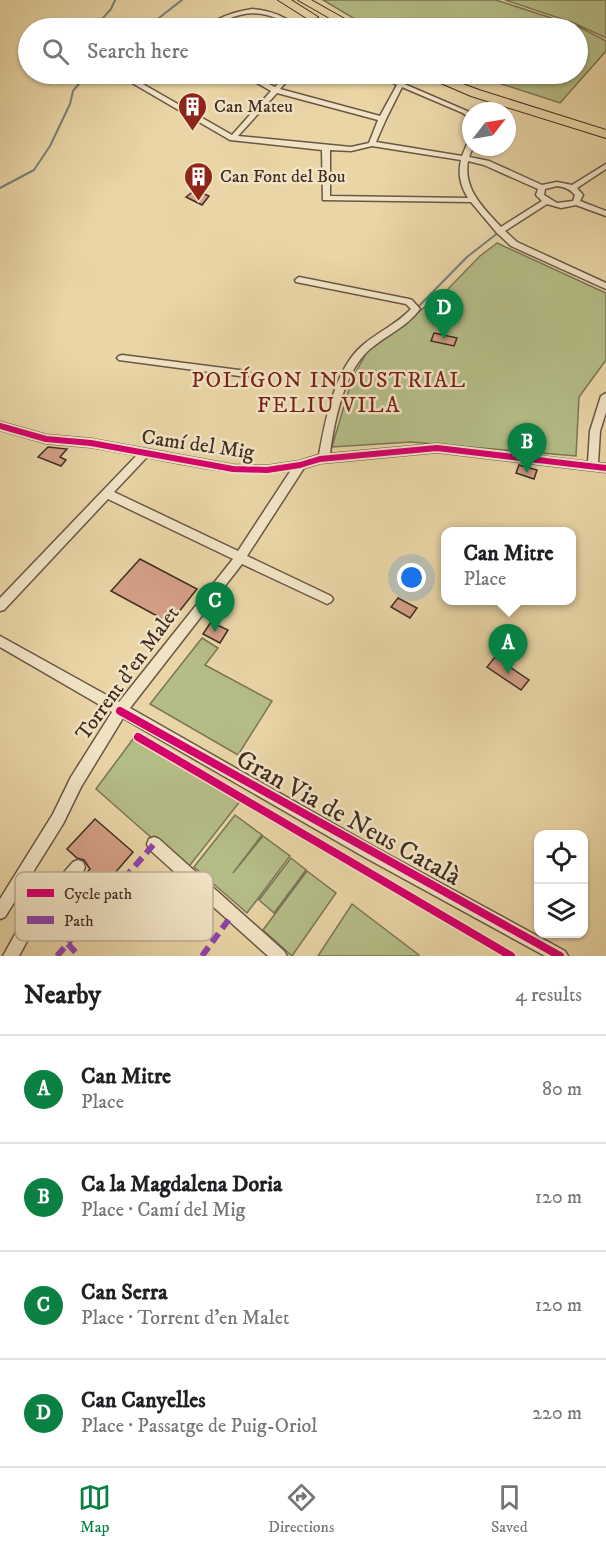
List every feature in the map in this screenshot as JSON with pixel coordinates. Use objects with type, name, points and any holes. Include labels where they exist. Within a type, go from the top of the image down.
[{"type":"highway","points":[[283,0],[316,18]]},
{"type":"highway","points":[[303,0],[336,18]]},
{"type":"highway","points":[[452,84],[606,134]]},
{"type":"highway","points":[[481,84],[542,106],[606,124]]},
{"type":"street","points":[[225,18],[241,12],[262,11],[281,18]]},
{"type":"street","points":[[138,84],[233,138],[326,148],[351,149],[372,144],[463,158],[486,163],[542,188],[556,184],[572,188],[579,195],[576,202]]},
{"type":"street","points":[[264,84],[275,90],[382,119]]},
{"type":"street","points":[[233,138],[281,84]]},
{"type":"street","points":[[372,144],[382,119],[401,84],[462,111]]},
{"type":"street","points":[[326,148],[327,198],[472,200]]},
{"type":"street","points":[[463,158],[461,176],[472,200],[514,244],[606,286]]},
{"type":"street","points":[[572,188],[606,166]]},
{"type":"street","points":[[542,188],[540,195],[547,201],[559,205],[576,202],[606,214]]},
{"type":"street","points":[[500,231],[547,201]]},
{"type":"street","points":[[299,280],[409,302],[416,309],[410,317],[363,351],[348,369],[326,443],[324,458]]},
{"type":"street","points":[[122,358],[247,374]]},
{"type":"street","points":[[593,466],[595,431],[605,400]]},
{"type":"street","name":"Camí del Mig","points":[[0,426],[45,439],[91,443],[232,469],[267,470],[300,465],[324,458],[437,448],[606,468]]},
{"type":"street","points":[[0,606],[145,453]]},
{"type":"street","name":"Torrent d'en Malet","points":[[25,872],[120,711],[240,558],[300,465]]},
{"type":"street","points":[[108,494],[327,599]]},
{"type":"street","name":"Gran Via de Neus Català","points":[[0,641],[120,711],[560,956]]},
{"type":"street","points":[[154,844],[185,872]]},
{"type":"street","points":[[74,872],[78,867]]},
{"type":"street","name":"Torrent d'en Malet","points":[[0,912],[15,888]]},
{"type":"street","points":[[213,897],[279,956]]},
{"type":"street","points":[[11,956],[19,941]]},
{"type":"green space","points":[[323,0],[496,0],[551,18],[353,18]]},
{"type":"green space","points":[[505,0],[606,0],[606,38],[588,30],[588,18],[559,18]]},
{"type":"green space","points":[[588,32],[606,41],[606,51],[588,71]]},
{"type":"green space","points":[[502,84],[577,84],[560,103]]},
{"type":"green space","points":[[497,243],[606,293],[606,360],[579,397],[576,456],[411,442],[332,447],[352,379],[367,352],[448,289],[480,256]]},
{"type":"green space","points":[[202,638],[218,648],[205,665],[272,701],[238,755],[150,704]]},
{"type":"green space","points":[[133,739],[241,800],[187,869],[96,789]]},
{"type":"green space","points":[[235,815],[262,835],[233,873],[263,836],[290,856],[247,913],[213,883],[213,872],[200,872],[194,867]]},
{"type":"green space","points":[[291,858],[306,870],[274,913],[259,900]]},
{"type":"green space","points":[[307,871],[336,893],[292,956],[263,930]]},
{"type":"green space","points":[[352,904],[419,955],[318,956]]},
{"type":"building","name":"Can Font del Bou","points":[[195,190],[209,196],[202,205],[186,197]]},
{"type":"building","points":[[434,333],[457,338],[454,346],[431,341]]},
{"type":"building","points":[[48,447],[67,449],[60,457],[66,460],[61,466],[38,457]]},
{"type":"building","points":[[519,465],[537,470],[534,479],[516,473]]},
{"type":"building","points":[[140,559],[197,589],[170,623],[111,591]]},
{"type":"building","points":[[398,598],[417,608],[410,618],[391,607]]},
{"type":"building","points":[[211,622],[228,630],[220,643],[203,634]]},
{"type":"building","points":[[495,657],[529,680],[521,690],[487,667]]},
{"type":"building","points":[[95,819],[133,852],[116,872],[87,872],[90,869],[84,860],[77,858],[67,849]]},
{"type":"waterway","points":[[103,18],[115,0]]},
{"type":"waterway","points":[[159,18],[182,0]]},
{"type":"waterway","points":[[0,188],[34,170],[50,146],[70,104],[73,91],[79,84]]},
{"type":"waterway","name":"Torrent d'en Malet","points":[[416,309],[467,257],[499,232]]},
{"type":"marked path","points":[[130,872],[154,844]]},
{"type":"marked path","points":[[213,941],[232,915]]},
{"type":"marked path","points":[[57,956],[70,941]]},
{"type":"marked path","points":[[202,956],[213,941]]},
{"type":"marked path","points":[[68,944],[79,956]]},
{"type":"cycle path","points":[[0,426],[46,439],[91,443],[233,469],[267,470],[300,465],[320,459],[437,448],[606,468]]},
{"type":"cycle path","points":[[120,711],[560,956]]},
{"type":"cycle path","points":[[138,737],[511,956]]},
{"type":"place","name":"Can Mateu","points":[[193,132]]},
{"type":"place","name":"Can Font del Bou","points":[[199,202]]},
{"type":"place","name":"Can Canyelles","points":[[444,339]]},
{"type":"place","name":"Ca la Magdalena Doria","points":[[527,473]]},
{"type":"place","name":"Can Serra","points":[[215,632]]},
{"type":"place","name":"Can Mitre","points":[[508,674]]},
{"type":"district","name":"POLÍGON INDUSTRIAL FELIU VILA","points":[[329,392]]}]
